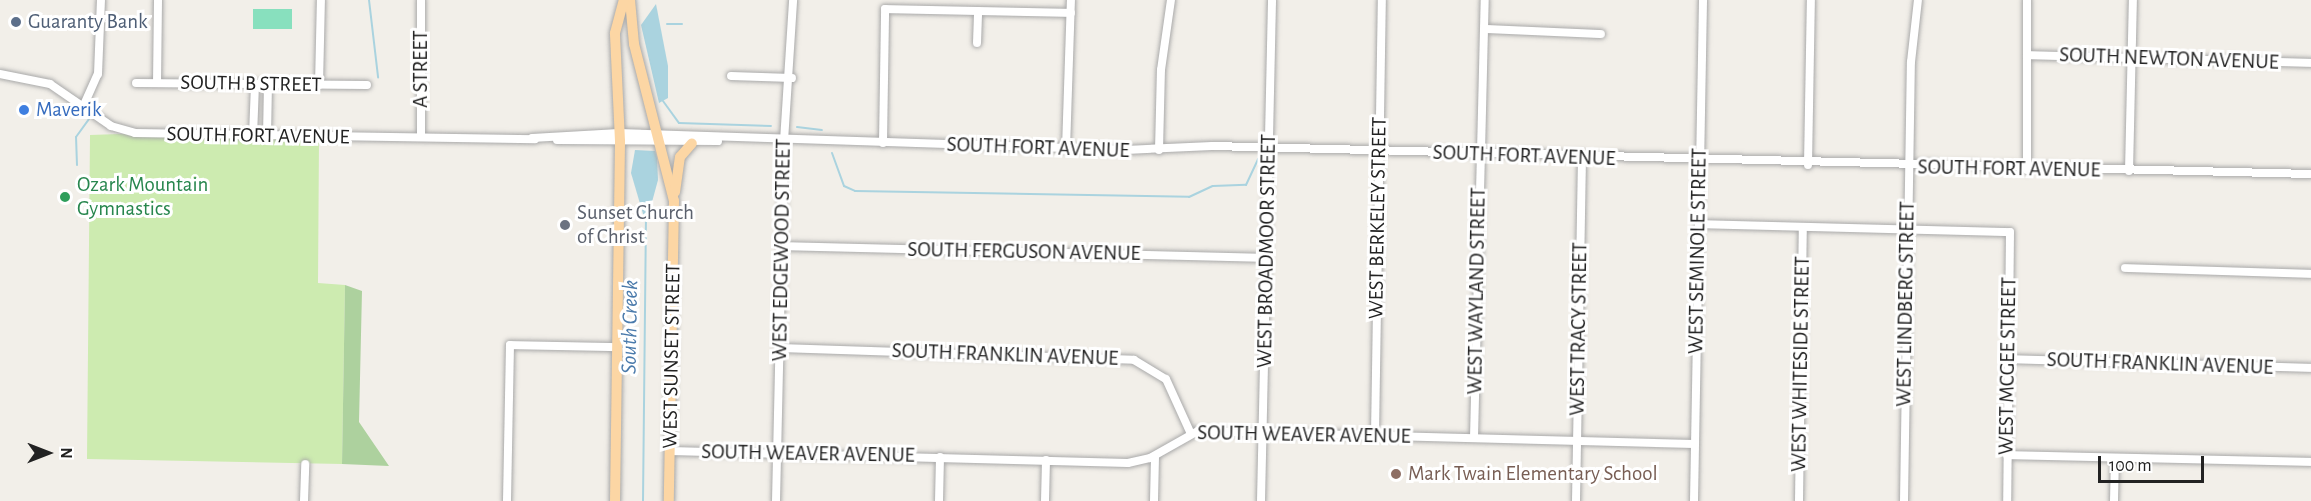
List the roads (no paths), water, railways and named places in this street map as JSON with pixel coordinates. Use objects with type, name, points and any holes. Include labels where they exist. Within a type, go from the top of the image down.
[{"type":"main road","points":[[615,501],[619,137],[615,33],[624,0]]},
{"type":"main road","name":"WEST SUNSET STREET","points":[[630,0],[634,44],[674,201],[669,501]]},
{"type":"main road","points":[[674,201],[680,158],[692,143]]},
{"type":"street","points":[[83,107],[98,74],[100,0]]},
{"type":"street","points":[[156,84],[158,0]]},
{"type":"street","points":[[319,85],[321,0]]},
{"type":"street","name":"A STREET","points":[[421,0],[421,137]]},
{"type":"street","name":"WEST EDGEWOOD STREET","points":[[776,501],[784,141],[792,78],[793,0]]},
{"type":"street","points":[[1066,149],[1071,0]]},
{"type":"street","points":[[1159,150],[1161,70],[1171,0]]},
{"type":"street","name":"WEST BROADMOOR STREET","points":[[1261,501],[1272,0]]},
{"type":"street","name":"WEST BERKELEY STREET","points":[[1375,435],[1382,0]]},
{"type":"street","name":"WEST WAYLAND STREET","points":[[1474,438],[1485,0]]},
{"type":"street","name":"WEST SEMINOLE STREET","points":[[1694,501],[1702,0]]},
{"type":"street","points":[[1808,165],[1811,0]]},
{"type":"street","name":"WEST LINDBERG STREET","points":[[1904,501],[1908,168],[1918,0]]},
{"type":"street","points":[[2027,0],[2027,170]]},
{"type":"street","points":[[2129,171],[2133,0]]},
{"type":"street","points":[[883,143],[885,9],[1071,14]]},
{"type":"street","points":[[977,43],[978,11]]},
{"type":"street","points":[[1485,29],[1601,34]]},
{"type":"street","name":"SOUTH NEWTON AVENUE","points":[[2027,55],[2311,63]]},
{"type":"street","name":"SOUTH FORT AVENUE","points":[[0,74],[42,80],[111,126],[135,134],[619,137],[1066,149],[1159,150],[1269,147],[1908,168],[2311,174]]},
{"type":"street","points":[[731,76],[792,78]]},
{"type":"street","name":"SOUTH B STREET","points":[[136,83],[367,85]]},
{"type":"street","points":[[253,136],[255,84]]},
{"type":"street","points":[[267,136],[268,84]]},
{"type":"street","name":"SOUTH FORT AVENUE","points":[[659,138],[692,143],[736,140]]},
{"type":"street","name":"WEST TRACY STREET","points":[[1576,501],[1582,157]]},
{"type":"street","points":[[1699,224],[1907,228]]},
{"type":"street","name":"WEST WHITESIDE STREET","points":[[1799,501],[1803,227]]},
{"type":"street","name":"WEST MCGEE STREET","points":[[1907,228],[2010,232],[2007,501]]},
{"type":"street","name":"SOUTH FERGUSON AVENUE","points":[[782,246],[1266,258]]},
{"type":"street","points":[[2125,268],[2311,274]]},
{"type":"street","points":[[507,501],[510,345],[618,347]]},
{"type":"street","name":"SOUTH FRANKLIN AVENUE","points":[[780,348],[1134,360],[1167,379],[1190,432]]},
{"type":"street","name":"SOUTH FRANKLIN AVENUE","points":[[2008,359],[2311,368]]},
{"type":"street","name":"SOUTH WEAVER AVENUE","points":[[670,451],[777,452],[1128,463],[1155,456],[1190,432],[1694,444]]},
{"type":"street","points":[[2007,455],[2311,462]]},
{"type":"street","points":[[1154,501],[1155,456]]},
{"type":"street","points":[[939,501],[940,457]]},
{"type":"street","points":[[2114,501],[2115,458]]},
{"type":"street","points":[[1045,501],[1046,460]]},
{"type":"street","points":[[304,501],[305,464]]},
{"type":"water","points":[[656,4],[668,66],[668,98],[659,103],[641,25]]},
{"type":"water","points":[[635,150],[655,151],[657,158],[658,180],[646,224],[631,173]]},
{"type":"waterway","points":[[369,0],[378,77]]},
{"type":"waterway","points":[[667,24],[682,24]]},
{"type":"waterway","points":[[663,101],[679,123],[771,126]]},
{"type":"waterway","points":[[77,165],[76,137],[89,119]]},
{"type":"waterway","points":[[797,127],[822,130]]},
{"type":"waterway","points":[[832,153],[844,186],[855,191],[1189,197],[1213,186],[1246,185],[1258,159]]},
{"type":"waterway","name":"South Creek","points":[[643,501],[646,222]]},
{"type":"place","name":"Guaranty Bank","points":[[16,22]]},
{"type":"place","name":"Maverik","points":[[24,110]]},
{"type":"place","name":"Ozark Mountain Gymnastics","points":[[65,197]]},
{"type":"place","name":"Sunset Church of Christ","points":[[565,225]]},
{"type":"place","name":"Mark Twain Elementary School","points":[[1396,474]]}]
